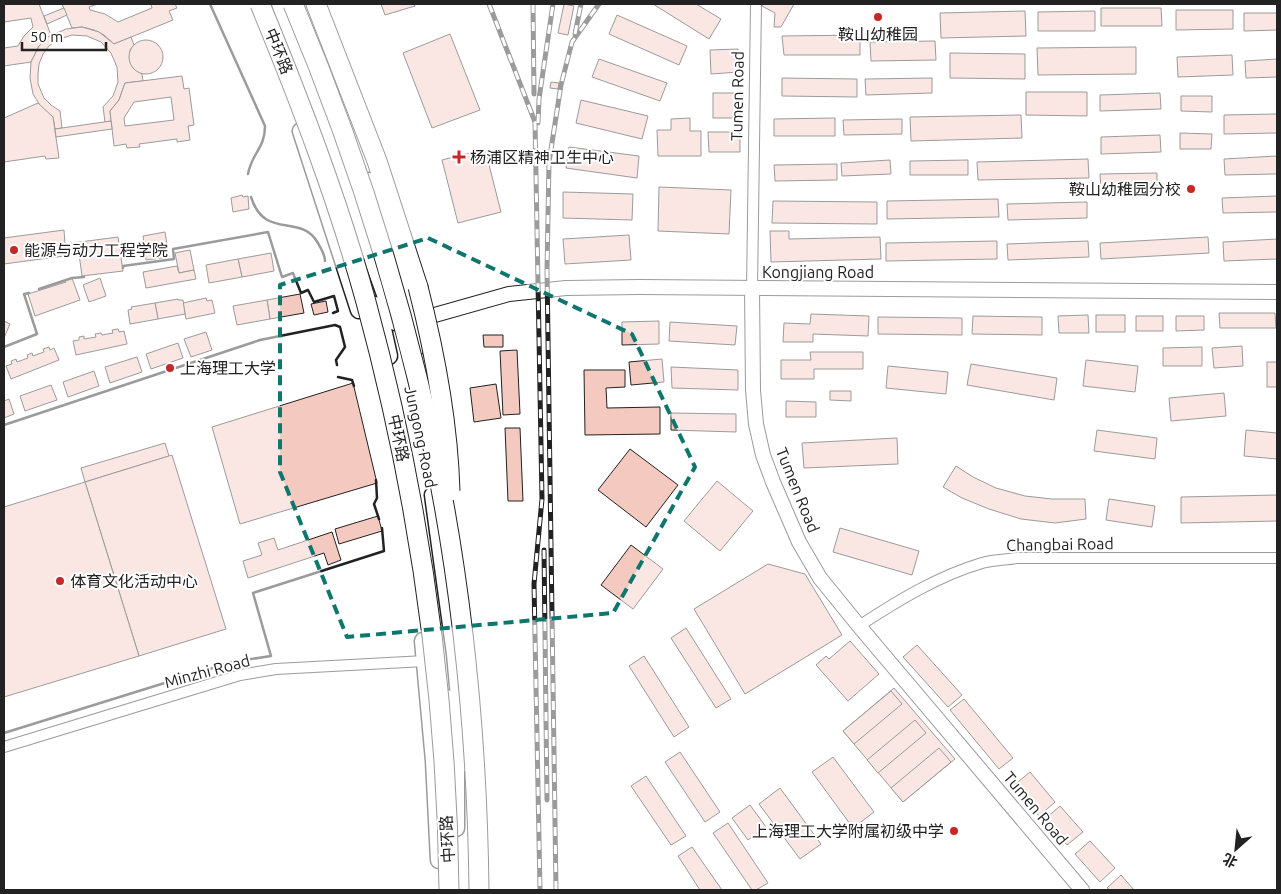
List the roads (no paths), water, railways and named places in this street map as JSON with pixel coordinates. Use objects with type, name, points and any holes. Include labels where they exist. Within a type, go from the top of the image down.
[{"type":"highway","name":"中环路","points":[[260,4],[312,134],[340,217],[366,301],[406,471],[421,556],[437,692],[445,798],[449,890]]},
{"type":"highway","name":"中环路","points":[[293,4],[326,87],[366,198],[395,292],[418,379],[452,552],[463,640],[473,748],[479,890]]},
{"type":"highway","points":[[316,4],[377,162],[418,287],[431,340],[449,462],[452,552]]},
{"type":"main road","name":"Jungong Road","points":[[250,4],[299,126],[357,303],[395,463],[411,549],[425,661],[434,760],[440,890]]},
{"type":"main road","name":"Jungong Road","points":[[268,4],[324,141]]},
{"type":"main road","name":"Jungong Road","points":[[280,4],[324,141],[389,327],[432,482],[456,654],[470,810],[470,890]]},
{"type":"main road","name":"Jungong Road","points":[[302,4],[348,121],[378,205],[412,321],[445,463],[459,541],[480,715],[488,890]]},
{"type":"main road","points":[[299,126],[362,163]]},
{"type":"main road","name":"Kongjiang Road","points":[[365,333],[510,294],[566,288],[1277,292]]},
{"type":"main road","name":"Tumen Road","points":[[752,289],[753,390],[756,424],[772,482],[799,542],[820,578],[859,626],[1082,890]]},
{"type":"main road","name":"Jungong Road","points":[[389,327],[414,482],[438,612],[456,768],[457,890]]},
{"type":"main road","points":[[404,511],[414,482]]},
{"type":"main road","points":[[464,754],[480,715]]},
{"type":"street","name":"Tumen Road","points":[[752,289],[756,4]]},
{"type":"street","name":"Changbai Road","points":[[859,626],[887,608],[948,575],[984,562],[1016,558],[1277,558]]},
{"type":"street","name":"Minzhi Road","points":[[4,747],[240,675],[276,670],[425,661]]},
{"type":"railway","points":[[489,4],[535,122],[542,499],[534,584],[540,890]]},
{"type":"railway","points":[[533,4],[534,94]]},
{"type":"railway","points":[[538,123],[539,99],[553,4]]},
{"type":"railway","points":[[575,34],[581,4]]},
{"type":"railway","points":[[556,890],[547,270],[549,162],[561,85],[572,42],[599,4]]},
{"type":"railway","points":[[544,550],[547,800]]},
{"type":"place","name":"鞍山幼稚园","points":[[878,17]]},
{"type":"place","name":"杨浦区精神卫生中心","points":[[459,157]]},
{"type":"place","name":"鞍山幼稚园分校","points":[[1191,189]]},
{"type":"place","name":"能源与动力工程学院","points":[[14,250]]},
{"type":"place","name":"上海理工大学","points":[[170,368]]},
{"type":"place","name":"体育文化活动中心","points":[[60,581]]},
{"type":"place","name":"上海理工大学附属初级中学","points":[[954,831]]}]
